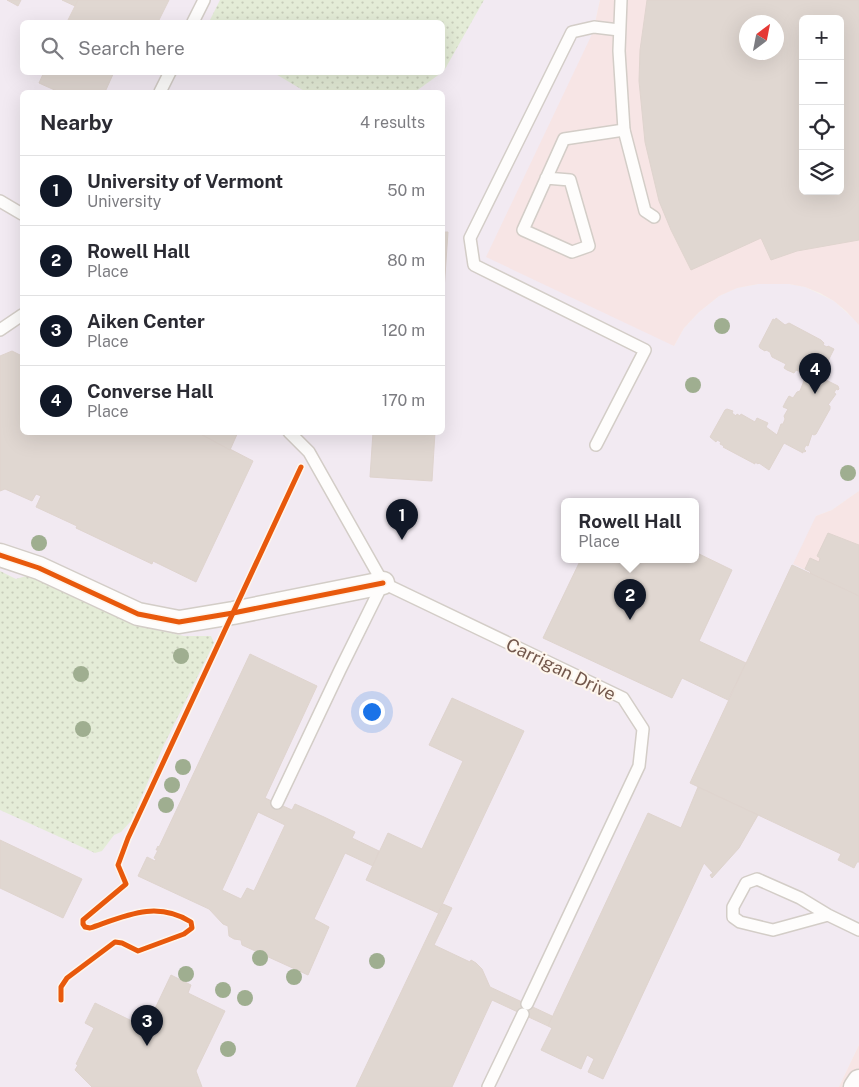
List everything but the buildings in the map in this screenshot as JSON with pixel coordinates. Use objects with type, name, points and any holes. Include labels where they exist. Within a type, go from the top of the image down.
[{"type":"street","points":[[0,555],[39,568],[138,614],[179,622],[383,583]]},
{"type":"street","points":[[855,1087],[859,1081]]},
{"type":"lane","points":[[195,20],[204,0]]},
{"type":"lane","points":[[621,0],[619,52],[624,130],[645,211],[654,217]]},
{"type":"lane","points":[[596,445],[645,350],[474,265],[470,238],[572,32],[594,27],[619,30]]},
{"type":"lane","points":[[161,90],[168,75]]},
{"type":"lane","points":[[546,178],[570,180],[589,246],[572,252],[523,230],[546,178],[564,139],[624,130]]},
{"type":"lane","points":[[0,202],[20,213]]},
{"type":"lane","points":[[0,330],[20,316]]},
{"type":"lane","points":[[277,803],[383,583],[309,452],[292,435]]},
{"type":"lane","name":"Carrigan Drive","points":[[383,583],[623,698],[643,729],[639,766],[488,1087]]},
{"type":"lane","points":[[828,915],[773,930],[740,922],[733,917],[733,908],[746,883],[757,879],[800,898],[828,915],[859,930]]},
{"type":"shaded area","points":[[0,0],[600,0],[593,32],[674,346],[684,328],[699,312],[719,296],[737,288],[758,284],[789,284],[805,287],[834,301],[857,322],[859,325],[859,491],[832,510],[816,516],[859,595],[859,1045],[839,1087],[0,1087]]},
{"type":"shaded area","points":[[600,0],[859,0],[859,325],[834,301],[820,293],[805,287],[789,284],[758,284],[737,288],[719,296],[699,312],[684,328],[674,346],[486,257],[593,32]]},
{"type":"shaded area","points":[[859,491],[859,595],[793,564],[816,516],[832,510]]},
{"type":"shaded area","points":[[859,1045],[859,1087],[839,1087]]},
{"type":"green space","points":[[220,0],[484,0],[445,69],[445,20],[210,20]]},
{"type":"green space","points":[[277,75],[438,75],[418,90],[303,90]]},
{"type":"green space","points":[[0,571],[16,579],[26,576],[52,582],[153,629],[184,636],[211,636],[214,643],[163,747],[131,821],[121,832],[114,835],[102,851],[95,853],[0,810]]},
{"type":"cycle path","points":[[61,1000],[61,987],[67,978],[115,942],[122,943],[138,951],[184,934],[192,928],[191,922],[178,915],[153,911],[128,915],[90,928],[85,927],[83,920],[126,884],[118,865],[128,838],[301,467]]},
{"type":"cycle path","points":[[0,555],[39,568],[138,614],[179,622],[383,583]]},
{"type":"place","name":"Converse Hall","points":[[815,394]]},
{"type":"place","name":"University of Vermont","points":[[402,540]]},
{"type":"place","name":"Rowell Hall","points":[[630,620]]},
{"type":"place","name":"Aiken Center","points":[[147,1046]]}]
